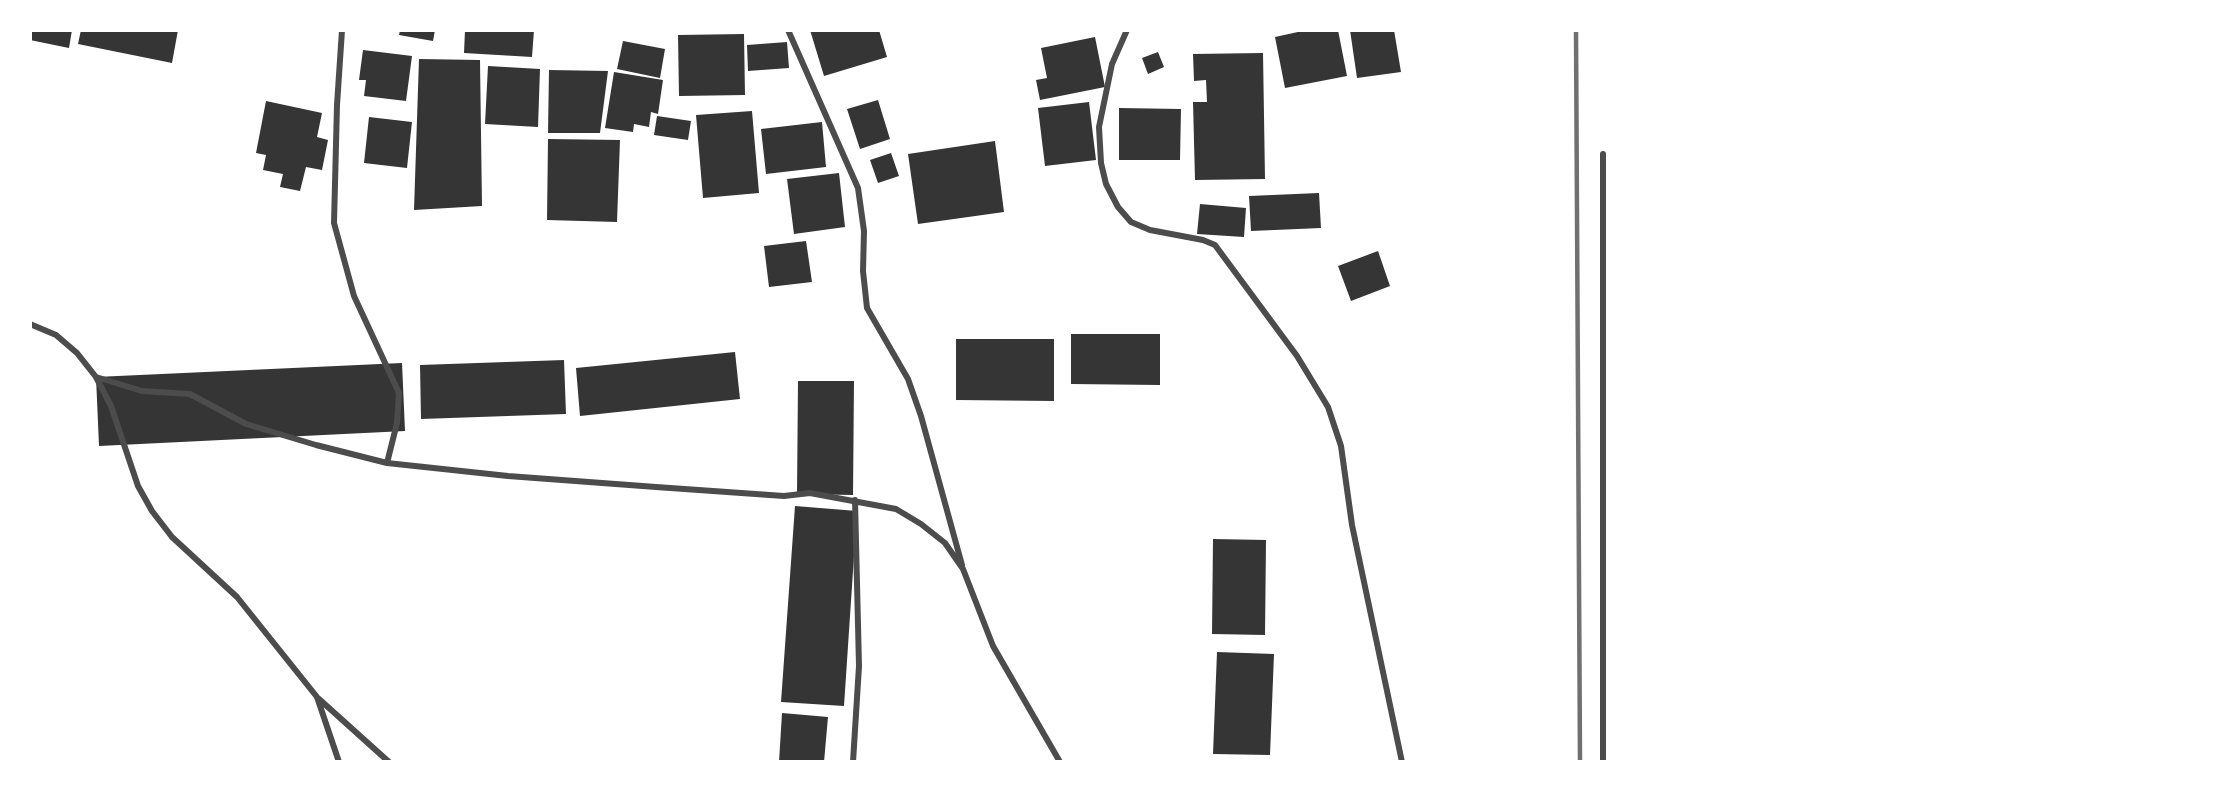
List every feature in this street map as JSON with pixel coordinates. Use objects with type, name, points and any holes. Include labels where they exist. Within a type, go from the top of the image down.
[{"type":"street","points":[[342,30],[337,105],[334,223],[354,296],[399,393],[400,406],[387,463]]},
{"type":"street","points":[[788,30],[858,188],[864,231],[863,271],[867,308],[908,379],[921,416],[963,569],[993,646],[1059,762]]},
{"type":"street","points":[[1127,30],[1112,64],[1100,127],[1101,163],[1106,183],[1118,207],[1131,222],[1150,230],[1203,240],[1215,245],[1297,356],[1328,406],[1341,446],[1352,525],[1402,762]]},
{"type":"street","points":[[1603,154],[1603,762]]},
{"type":"street","points":[[30,324],[56,335],[77,353],[96,377],[111,406],[138,486],[152,511],[172,537],[237,597],[317,697],[389,762]]},
{"type":"street","points":[[96,377],[142,391],[190,393],[246,424],[387,463],[508,476],[784,496],[810,493],[896,509],[921,524],[945,543],[963,569]]},
{"type":"street","points":[[853,762],[859,666],[855,500]]},
{"type":"street","points":[[317,697],[339,762]]},
{"type":"building","points":[[30,30],[72,30],[69,48],[30,40]]},
{"type":"building","points":[[81,30],[178,30],[172,63],[78,44]]},
{"type":"building","points":[[400,30],[435,30],[433,41],[399,35]]},
{"type":"building","points":[[465,30],[534,30],[532,57],[464,53]]},
{"type":"building","points":[[810,30],[879,30],[887,57],[824,76]]},
{"type":"building","points":[[1307,30],[1338,30],[1347,76],[1285,88],[1275,37]]},
{"type":"building","points":[[1350,30],[1394,30],[1401,72],[1357,78]]},
{"type":"building","points":[[744,34],[745,95],[679,96],[678,35]]},
{"type":"building","points":[[1095,37],[1105,87],[1040,100],[1036,80],[1047,78],[1041,48]]},
{"type":"building","points":[[623,41],[665,49],[660,78],[617,69]]},
{"type":"building","points":[[787,42],[789,68],[748,71],[747,45]]},
{"type":"building","points":[[363,50],[412,56],[406,101],[364,96],[366,80],[359,80]]},
{"type":"building","points":[[1158,52],[1164,67],[1148,74],[1142,58]]},
{"type":"building","points":[[1263,53],[1265,179],[1195,180],[1193,102],[1207,102],[1206,80],[1194,81],[1193,54]]},
{"type":"building","points":[[419,59],[480,60],[482,206],[414,210]]},
{"type":"building","points":[[488,66],[540,69],[538,127],[485,124]]},
{"type":"building","points":[[549,70],[608,71],[600,133],[548,133]]},
{"type":"building","points":[[614,72],[663,80],[658,114],[651,112],[649,127],[634,124],[633,132],[605,128]]},
{"type":"building","points":[[878,100],[890,139],[860,149],[847,109]]},
{"type":"building","points":[[266,101],[322,113],[317,137],[328,140],[322,170],[306,167],[300,191],[280,187],[283,174],[263,170],[266,155],[256,153]]},
{"type":"building","points":[[1089,102],[1096,160],[1045,166],[1038,108]]},
{"type":"building","points":[[1119,108],[1181,109],[1180,160],[1119,160]]},
{"type":"building","points":[[752,111],[759,193],[703,198],[696,115]]},
{"type":"building","points":[[657,116],[691,121],[688,140],[654,135]]},
{"type":"building","points":[[369,117],[412,122],[407,168],[364,163]]},
{"type":"building","points":[[822,122],[826,167],[766,174],[761,129]]},
{"type":"building","points":[[548,139],[620,140],[617,222],[547,220]]},
{"type":"building","points":[[995,141],[1004,212],[918,224],[908,154]]},
{"type":"building","points":[[891,153],[899,176],[878,183],[870,160]]},
{"type":"building","points":[[839,173],[845,227],[794,234],[787,179]]},
{"type":"building","points":[[1319,193],[1321,228],[1251,231],[1249,196]]},
{"type":"building","points":[[1200,204],[1246,208],[1244,237],[1197,234]]},
{"type":"building","points":[[806,241],[812,282],[769,287],[764,246]]},
{"type":"building","points":[[1378,251],[1390,286],[1351,301],[1338,266]]},
{"type":"building","points":[[1071,334],[1160,334],[1160,385],[1071,384]]},
{"type":"building","points":[[956,339],[1054,339],[1054,401],[956,400]]},
{"type":"building","points":[[735,352],[740,399],[580,416],[576,368]]},
{"type":"building","points":[[564,360],[566,414],[421,419],[420,365]]},
{"type":"building","points":[[402,363],[405,431],[99,446],[96,377]]},
{"type":"building","points":[[798,381],[854,381],[853,495],[797,494]]},
{"type":"building","points":[[795,506],[857,511],[844,706],[781,702]]},
{"type":"building","points":[[1213,539],[1266,540],[1265,635],[1212,634]]},
{"type":"building","points":[[1217,652],[1274,654],[1270,755],[1213,754]]},
{"type":"building","points":[[782,713],[828,717],[824,762],[779,762]]},
{"type":"railway","points":[[1576,30],[1580,762]]}]
